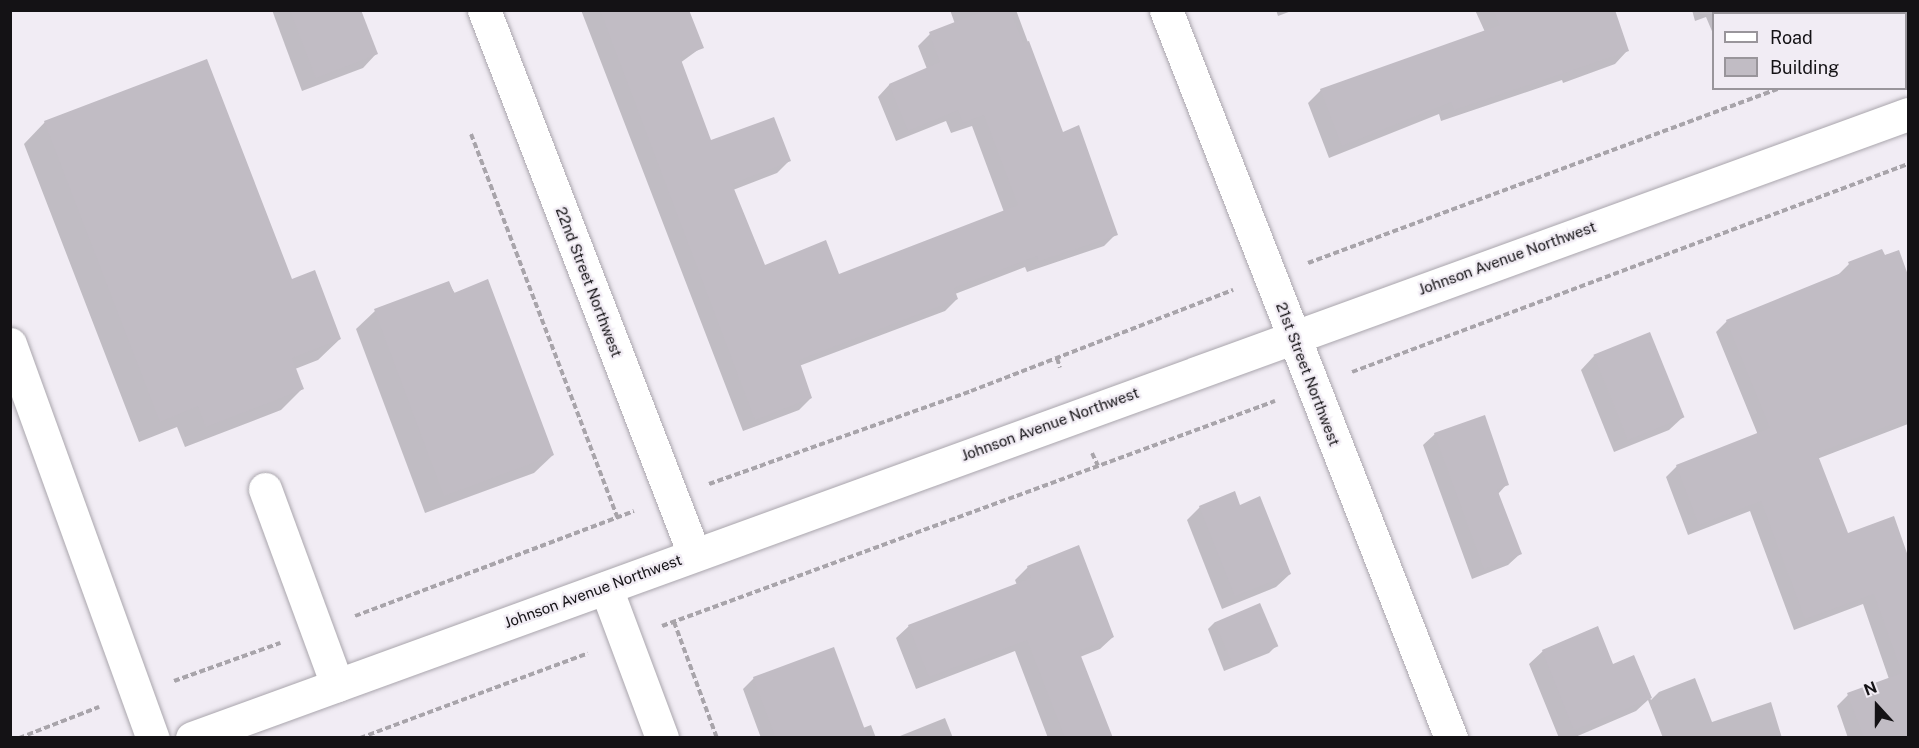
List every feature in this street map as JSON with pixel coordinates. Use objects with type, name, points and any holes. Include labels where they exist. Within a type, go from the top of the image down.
[{"type":"street","name":"22nd Street Northwest","points":[[484,10],[694,554]]},
{"type":"street","name":"21st Street Northwest","points":[[1166,10],[1451,738]]},
{"type":"street","name":"Johnson Avenue Northwest","points":[[192,738],[1293,335],[1908,114]]},
{"type":"street","points":[[10,344],[153,738]]},
{"type":"street","points":[[265,489],[337,685]]},
{"type":"street","points":[[606,588],[662,738]]},
{"type":"path","points":[[20,738],[617,517],[1057,358],[1775,90]]},
{"type":"path","points":[[471,134],[617,517]]},
{"type":"path","points":[[360,738],[1313,387],[1908,164]]},
{"type":"path","points":[[1057,358],[1060,368]]},
{"type":"path","points":[[1092,452],[1098,466]]},
{"type":"path","points":[[674,622],[717,738]]},
{"type":"building","points":[[290,10],[361,10],[378,54],[316,78]]},
{"type":"building","points":[[600,10],[689,10],[704,48],[680,57],[711,140],[774,117],[791,161],[732,184],[765,265],[826,240],[839,274],[1018,205],[984,115],[963,123],[958,110],[908,131],[889,84],[940,62],[929,32],[986,10],[1010,10],[1023,43],[1029,41],[1063,132],[1079,125],[1118,235],[1039,261],[1037,256],[954,288],[958,299],[799,360],[812,398],[755,420]]},
{"type":"building","points":[[1493,10],[1615,10],[1629,51],[1454,110],[1451,102],[1342,146],[1320,89],[1500,25]]},
{"type":"building","points":[[207,59],[292,279],[315,270],[341,339],[292,358],[304,389],[206,427],[198,406],[160,422],[44,121]]},
{"type":"building","points":[[1882,249],[1885,255],[1899,250],[1908,275],[1908,418],[1817,453],[1848,533],[1894,516],[1908,556],[1908,738],[1864,738],[1847,693],[1902,673],[1874,594],[1805,619],[1761,501],[1699,525],[1676,465],[1770,428],[1726,320],[1851,269],[1848,262]]},
{"type":"building","points":[[488,279],[554,455],[444,496],[374,309],[449,281],[454,293]]},
{"type":"building","points":[[1650,332],[1684,417],[1628,440],[1593,355]]},
{"type":"building","points":[[1485,415],[1509,485],[1497,489],[1522,554],[1484,569],[1434,433]]},
{"type":"building","points":[[1235,491],[1240,505],[1260,496],[1291,574],[1235,596],[1199,506]]},
{"type":"building","points":[[1079,545],[1114,637],[1079,651],[1113,738],[1065,738],[1027,640],[929,677],[908,625],[1031,578],[1027,566]]},
{"type":"building","points":[[1260,603],[1278,646],[1233,665],[1215,622]]},
{"type":"building","points":[[1598,626],[1613,664],[1634,655],[1652,698],[1574,730],[1542,650]]},
{"type":"building","points":[[834,647],[868,738],[776,738],[753,677]]}]
